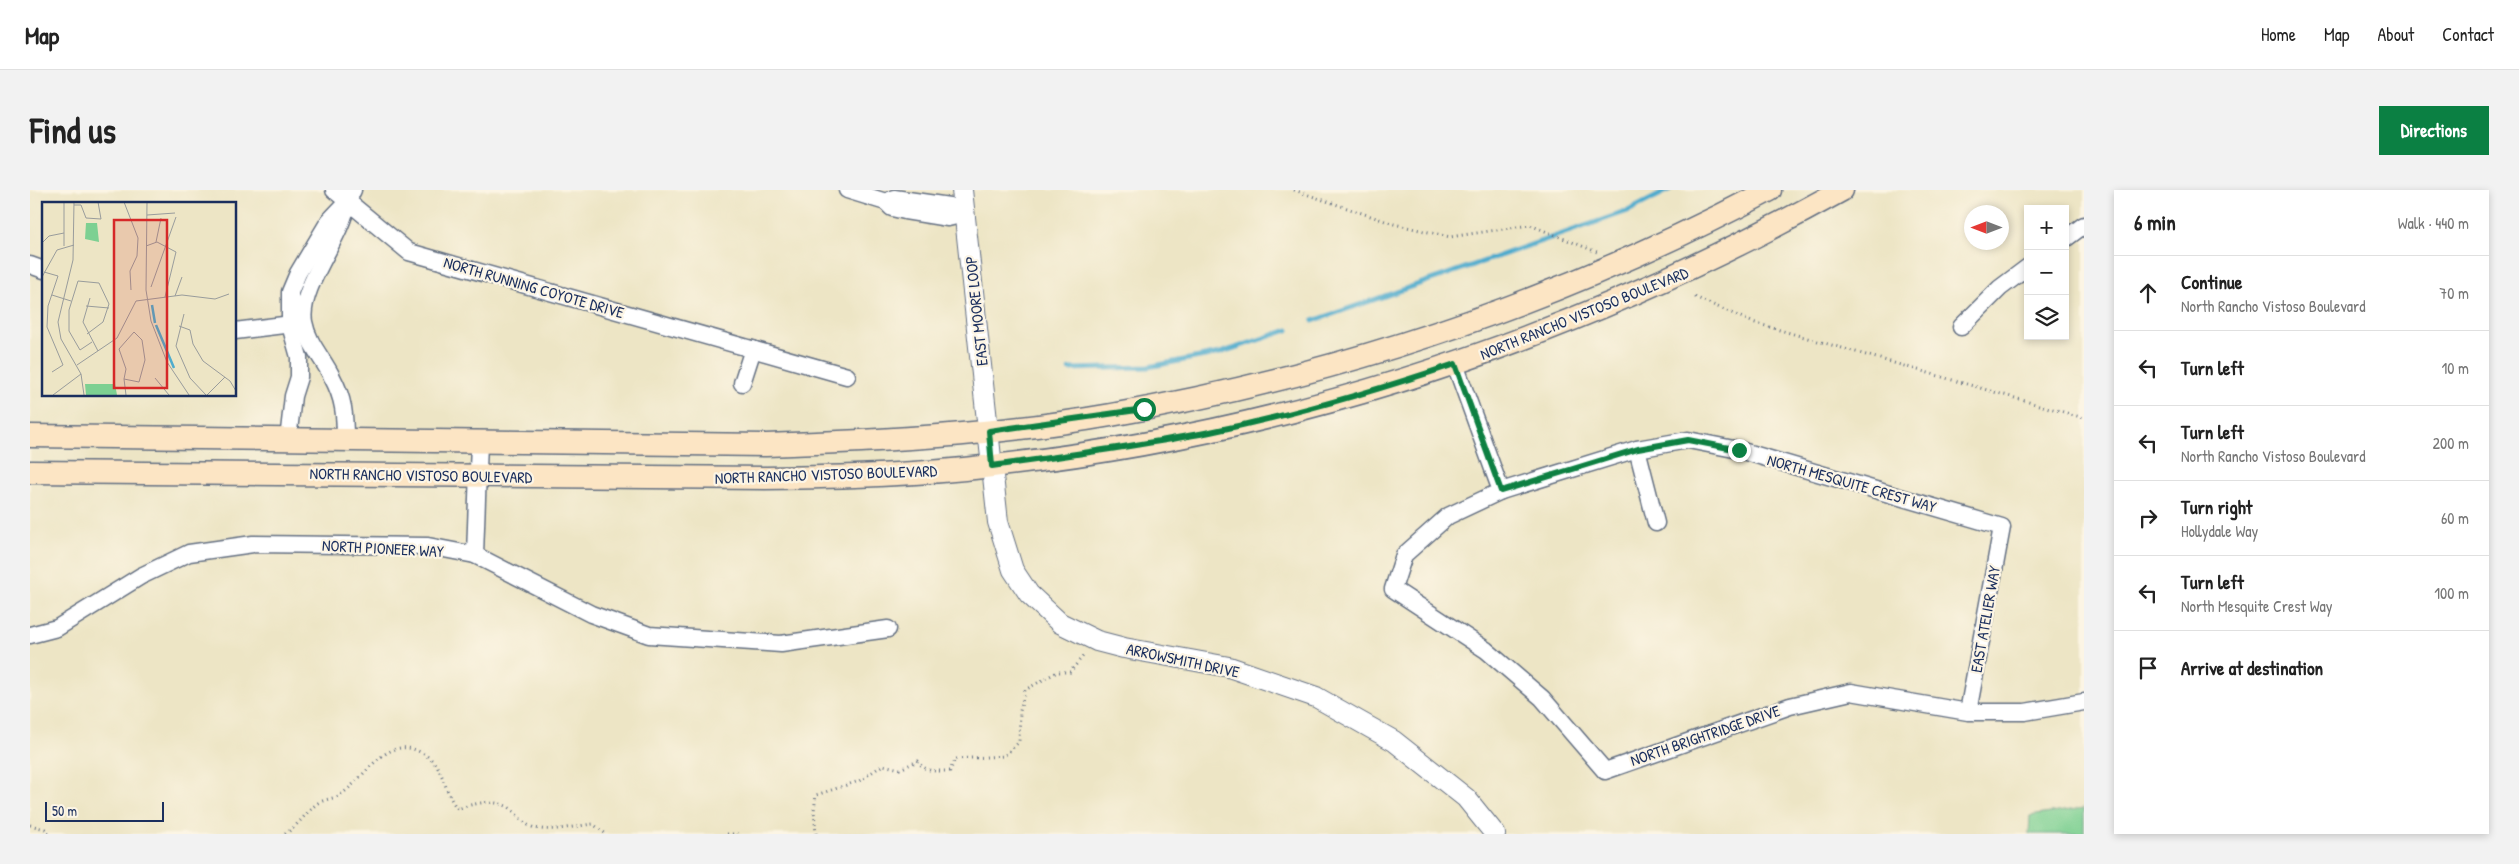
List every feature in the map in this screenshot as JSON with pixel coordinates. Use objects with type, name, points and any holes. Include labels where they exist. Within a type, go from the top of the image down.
[{"type":"main road","name":"NORTH RANCHO VISTOSO BOULEVARD","points":[[30,436],[766,445],[884,441],[989,431],[1144,409],[1276,381],[1386,350],[1502,310],[1611,267],[1671,240],[1770,190]]},
{"type":"main road","name":"NORTH RANCHO VISTOSO BOULEVARD","points":[[30,472],[478,477],[836,477],[992,466],[1108,450],[1210,432],[1278,416],[1397,384],[1455,364],[1552,328],[1683,273],[1842,190]]},
{"type":"street","name":"NORTH RUNNING COYOTE DRIVE","points":[[334,190],[350,196],[409,252],[847,376]]},
{"type":"street","points":[[847,190],[886,202],[892,208],[948,218],[965,214]]},
{"type":"street","name":"EAST MOORE LOOP","points":[[962,190],[992,466]]},
{"type":"street","points":[[288,440],[293,396],[299,377],[297,324],[304,310],[309,291],[342,220],[350,196]]},
{"type":"street","points":[[2069,236],[2084,226]]},
{"type":"street","points":[[30,265],[42,269]]},
{"type":"street","points":[[1961,328],[2000,288],[2024,270]]},
{"type":"street","points":[[236,332],[297,324]]},
{"type":"street","points":[[297,324],[332,377],[345,408],[345,440]]},
{"type":"street","points":[[742,384],[753,350]]},
{"type":"street","points":[[1455,364],[1501,491]]},
{"type":"street","name":"NORTH MESQUITE CREST WAY","points":[[1393,589],[1404,555],[1448,516],[1501,491],[1638,449],[1688,440],[1739,450],[2002,527]]},
{"type":"street","points":[[475,555],[479,442]]},
{"type":"street","points":[[1638,449],[1656,523]]},
{"type":"street","name":"ARROWSMITH DRIVE","points":[[992,466],[998,522],[1013,570],[1028,594],[1060,623],[1097,641],[1124,648],[1229,667],[1316,697],[1394,741],[1466,798],[1495,834]]},
{"type":"street","name":"EAST ATELIER WAY","points":[[1968,712],[2002,527]]},
{"type":"street","name":"NORTH PIONEER WAY","points":[[30,635],[57,628],[140,576],[189,553],[253,544],[428,546],[475,555],[591,614],[649,635],[781,644],[888,629]]},
{"type":"street","name":"NORTH BRIGHTRIDGE DRIVE","points":[[1393,589],[1486,650],[1542,698],[1605,771],[1790,706],[1852,692],[1968,712],[2025,712],[2084,702]]},
{"type":"path","points":[[1294,190],[1394,224],[1450,237],[1530,225],[1600,254]]},
{"type":"path","points":[[1696,296],[1752,322],[2084,418]]},
{"type":"path","points":[[816,834],[814,811],[816,795],[859,781],[883,765],[900,769],[918,761],[921,766],[930,771],[950,771],[955,759],[1004,756],[1019,742],[1020,711],[1025,690],[1057,672],[1070,672],[1082,656]]},
{"type":"path","points":[[285,834],[320,802],[340,795],[386,752],[400,748],[410,749],[428,756],[439,769],[451,800],[458,808],[475,802],[490,803],[510,808],[519,819],[533,827],[548,829],[593,824],[606,834]]},
{"type":"path","points":[[30,825],[45,829],[49,834]]},
{"type":"path","points":[[727,834],[739,834]]},
{"type":"green space","points":[[2084,808],[2084,834],[2029,834],[2030,816]]},
{"type":"waterway","points":[[1313,321],[1628,211],[1669,190]]},
{"type":"waterway","points":[[1069,369],[1148,367],[1220,353],[1288,330]]},
{"type":"route","points":[[1144,409],[1110,416],[989,431],[992,466],[1108,450],[1210,432],[1397,384],[1455,364],[1501,491],[1638,449],[1688,440],[1739,450]]}]
